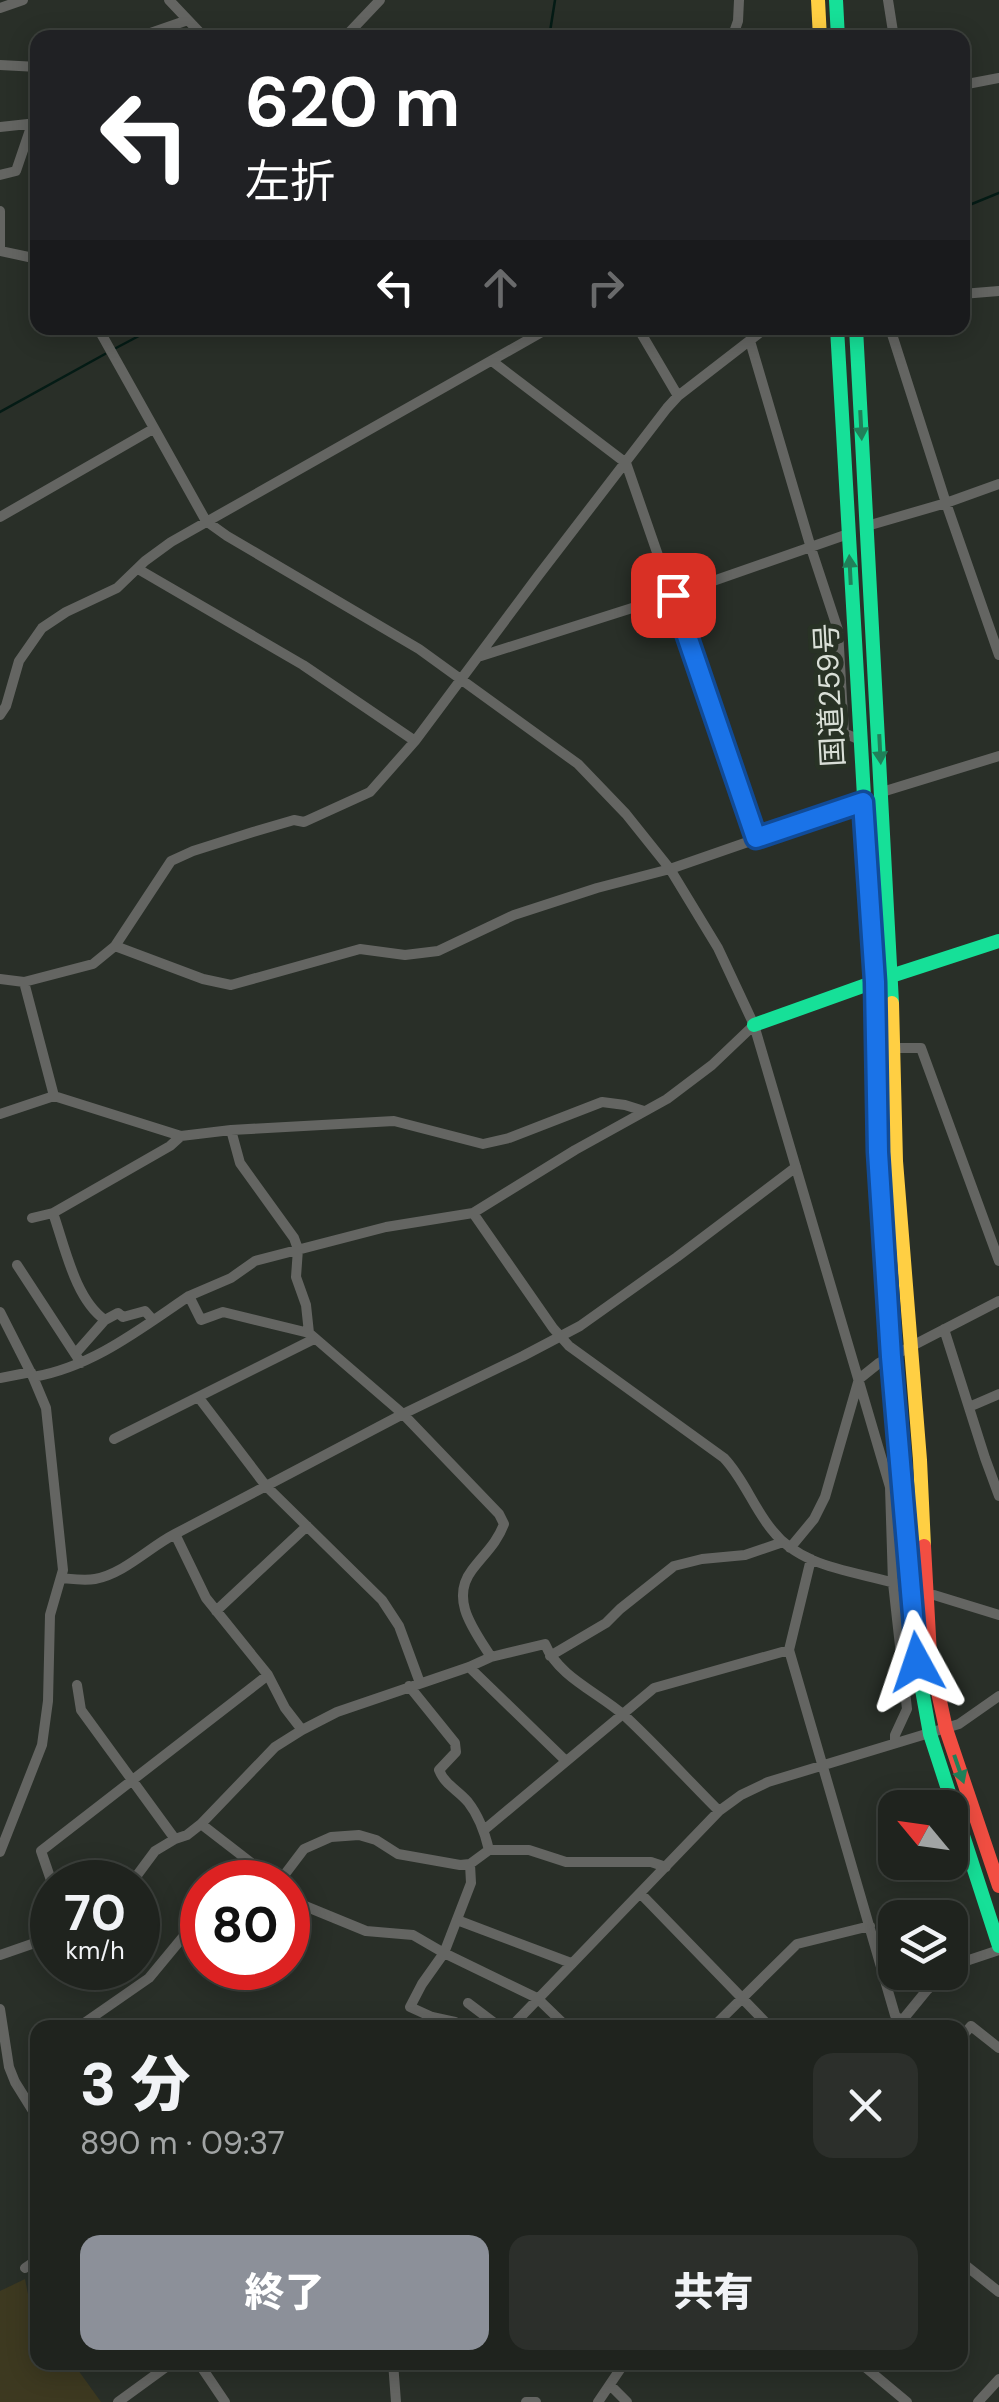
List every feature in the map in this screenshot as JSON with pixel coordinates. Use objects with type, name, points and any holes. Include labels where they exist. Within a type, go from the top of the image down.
[{"type":"main road","points":[[818,0],[820,30]]},
{"type":"main road","points":[[836,0],[838,30]]},
{"type":"main road","name":"国道259号","points":[[837,335],[875,982],[878,1152],[917,1662],[930,1734],[999,1948]]},
{"type":"main road","name":"国道259号","points":[[856,335],[891,976],[896,1161],[920,1460],[930,1655],[946,1729],[999,1886]]},
{"type":"main road","points":[[754,1025],[999,941]]},
{"type":"street","points":[[0,8],[24,0]]},
{"type":"street","points":[[169,0],[197,30]]},
{"type":"street","points":[[735,30],[739,0]]},
{"type":"street","points":[[888,0],[893,30]]},
{"type":"street","points":[[350,30],[373,2]]},
{"type":"street","points":[[159,30],[188,20]]},
{"type":"street","points":[[0,65],[30,67]]},
{"type":"street","points":[[970,84],[999,78]]},
{"type":"street","points":[[0,127],[30,124]]},
{"type":"street","points":[[0,175],[16,171],[30,136]]},
{"type":"street","points":[[0,210],[0,251],[30,257]]},
{"type":"street","points":[[970,293],[999,291]]},
{"type":"street","points":[[102,335],[206,521],[419,649],[578,764],[670,868],[718,948],[754,1025],[890,1487],[907,1708],[895,1743]]},
{"type":"street","points":[[0,715],[18,661],[42,628],[116,588],[171,542],[206,521],[538,335]]},
{"type":"street","points":[[642,335],[678,396]]},
{"type":"street","points":[[0,978],[24,982],[93,964],[114,946],[171,862],[253,832],[294,820],[304,822],[370,792],[415,740],[678,396],[757,335]]},
{"type":"street","points":[[892,335],[999,654]]},
{"type":"street","points":[[750,341],[838,630],[844,734],[860,740]]},
{"type":"street","points":[[492,361],[626,463],[756,838]]},
{"type":"street","points":[[0,518],[153,429]]},
{"type":"street","points":[[866,526],[999,484]]},
{"type":"street","points":[[480,656],[848,534]]},
{"type":"street","points":[[138,568],[303,666],[415,740]]},
{"type":"street","points":[[882,792],[999,756]]},
{"type":"street","points":[[114,946],[203,979],[231,985],[360,949],[405,955],[438,951],[514,915],[670,868],[863,802]]},
{"type":"street","points":[[24,982],[54,1096]]},
{"type":"street","points":[[0,1378],[58,1373],[78,1359],[110,1348],[189,1296],[232,1278],[255,1261],[386,1227],[473,1212],[666,1099],[712,1065],[754,1025]]},
{"type":"street","points":[[893,1048],[921,1048],[999,1261]]},
{"type":"street","points":[[0,1114],[54,1096],[181,1136],[394,1122],[483,1144],[602,1102],[644,1111]]},
{"type":"street","points":[[232,1130],[240,1163],[294,1238],[298,1250],[296,1276],[311,1336]]},
{"type":"street","points":[[32,1218],[53,1213],[181,1136]]},
{"type":"street","points":[[61,1578],[92,1580],[125,1567],[157,1543],[561,1336],[677,1258],[796,1167]]},
{"type":"street","points":[[473,1212],[561,1336],[588,1360],[724,1458],[740,1476],[770,1529],[786,1545],[811,1559],[897,1584]]},
{"type":"street","points":[[53,1213],[81,1291],[93,1311],[105,1320]]},
{"type":"street","points":[[17,1265],[78,1359]]},
{"type":"street","points":[[189,1296],[201,1320],[223,1312],[311,1336],[403,1414],[499,1514],[504,1524],[499,1538],[470,1572],[462,1604],[491,1656]]},
{"type":"street","points":[[550,1656],[606,1623],[674,1566],[786,1545],[814,1519],[825,1497],[859,1379],[891,1357],[999,1301]]},
{"type":"street","points":[[78,1359],[105,1320],[118,1313],[123,1316],[145,1311],[153,1320]]},
{"type":"street","points":[[0,1312],[46,1408],[63,1570],[50,1615],[48,1700],[42,1745],[0,1852]]},
{"type":"street","points":[[944,1329],[999,1496]]},
{"type":"street","points":[[114,1439],[199,1398],[311,1336]]},
{"type":"street","points":[[970,1406],[999,1394]]},
{"type":"street","points":[[199,1398],[266,1486],[382,1600],[399,1626],[414,1685],[454,1743],[456,1752],[439,1770],[442,1779],[468,1803],[484,1830],[488,1850]]},
{"type":"street","points":[[216,1610],[307,1526]]},
{"type":"street","points":[[174,1534],[206,1598],[268,1675],[302,1730]]},
{"type":"street","points":[[811,1559],[789,1650],[896,2020]]},
{"type":"street","points":[[934,1595],[999,1614]]},
{"type":"street","points":[[148,1860],[202,1824],[275,1747],[302,1730],[337,1712],[491,1656],[545,1644],[550,1656],[623,1714],[720,1811]]},
{"type":"street","points":[[484,1830],[654,1688],[789,1650]]},
{"type":"street","points":[[469,1667],[566,1761]]},
{"type":"street","points":[[44,1860],[41,1851],[268,1675]]},
{"type":"street","points":[[77,1685],[82,1710],[175,1839]]},
{"type":"street","points":[[517,2020],[720,1811],[741,1795],[768,1782],[946,1729],[999,1696]]},
{"type":"street","points":[[202,1824],[247,1860]]},
{"type":"street","points":[[296,1860],[304,1850],[331,1837],[359,1835],[398,1854],[460,1866],[470,1864],[488,1850],[529,1850],[566,1862],[650,1862],[666,1868]]},
{"type":"street","points":[[428,2020],[410,2007],[444,1954],[471,1883],[470,1864]]},
{"type":"street","points":[[640,1893],[763,2020]]},
{"type":"street","points":[[310,1908],[366,1931],[413,1935],[537,1998],[560,2020]]},
{"type":"street","points":[[457,1920],[571,1964]]},
{"type":"street","points":[[720,2020],[797,1944],[870,1926]]},
{"type":"street","points":[[89,2020],[149,1978],[180,1941]]},
{"type":"street","points":[[0,1955],[30,1945]]},
{"type":"street","points":[[968,1960],[999,1948]]},
{"type":"street","points":[[902,2020],[926,1990]]},
{"type":"street","points":[[468,2002],[491,2020]]},
{"type":"street","points":[[0,2009],[10,2067],[30,2106]]},
{"type":"street","points":[[968,2030],[971,2026],[999,2048]]},
{"type":"street","points":[[25,2268],[30,2265]]},
{"type":"street","points":[[968,2268],[999,2292]]},
{"type":"street","points":[[118,2402],[162,2370]]},
{"type":"street","points":[[203,2370],[225,2402]]},
{"type":"street","points":[[394,2370],[396,2402]]},
{"type":"street","points":[[598,2402],[620,2370]]},
{"type":"street","points":[[869,2370],[907,2402]]},
{"type":"street","points":[[978,2402],[999,2380]]},
{"type":"street","points":[[610,2385],[627,2402]]},
{"type":"street","points":[[526,2402],[536,2402]]},
{"type":"shaded area","points":[[25,2279],[30,2304],[30,2370],[78,2370],[101,2402],[0,2402],[0,2291]]},
{"type":"waterway","points":[[550,30],[555,0]]},
{"type":"waterway","points":[[970,205],[999,193]]},
{"type":"waterway","points":[[116,348],[141,335]]},
{"type":"waterway","points":[[0,412],[105,354]]},
{"type":"traffic: fast","points":[[836,0],[838,30]]},
{"type":"traffic: fast","points":[[837,335],[874,970]]},
{"type":"traffic: fast","points":[[856,335],[892,1003]]},
{"type":"traffic: fast","points":[[754,1025],[999,941]]},
{"type":"traffic: fast","points":[[900,1458],[917,1662],[930,1734],[999,1946]]},
{"type":"traffic: slow","points":[[818,0],[820,30]]},
{"type":"traffic: slow","points":[[892,1003],[896,1161],[924,1546]]},
{"type":"traffic: jam","points":[[874,970],[878,1152],[900,1458]]},
{"type":"traffic: jam","points":[[924,1546],[930,1655],[946,1729],[999,1886]]},
{"type":"route","points":[[673,595],[756,838],[863,802],[875,982],[878,1152],[917,1662]]}]
